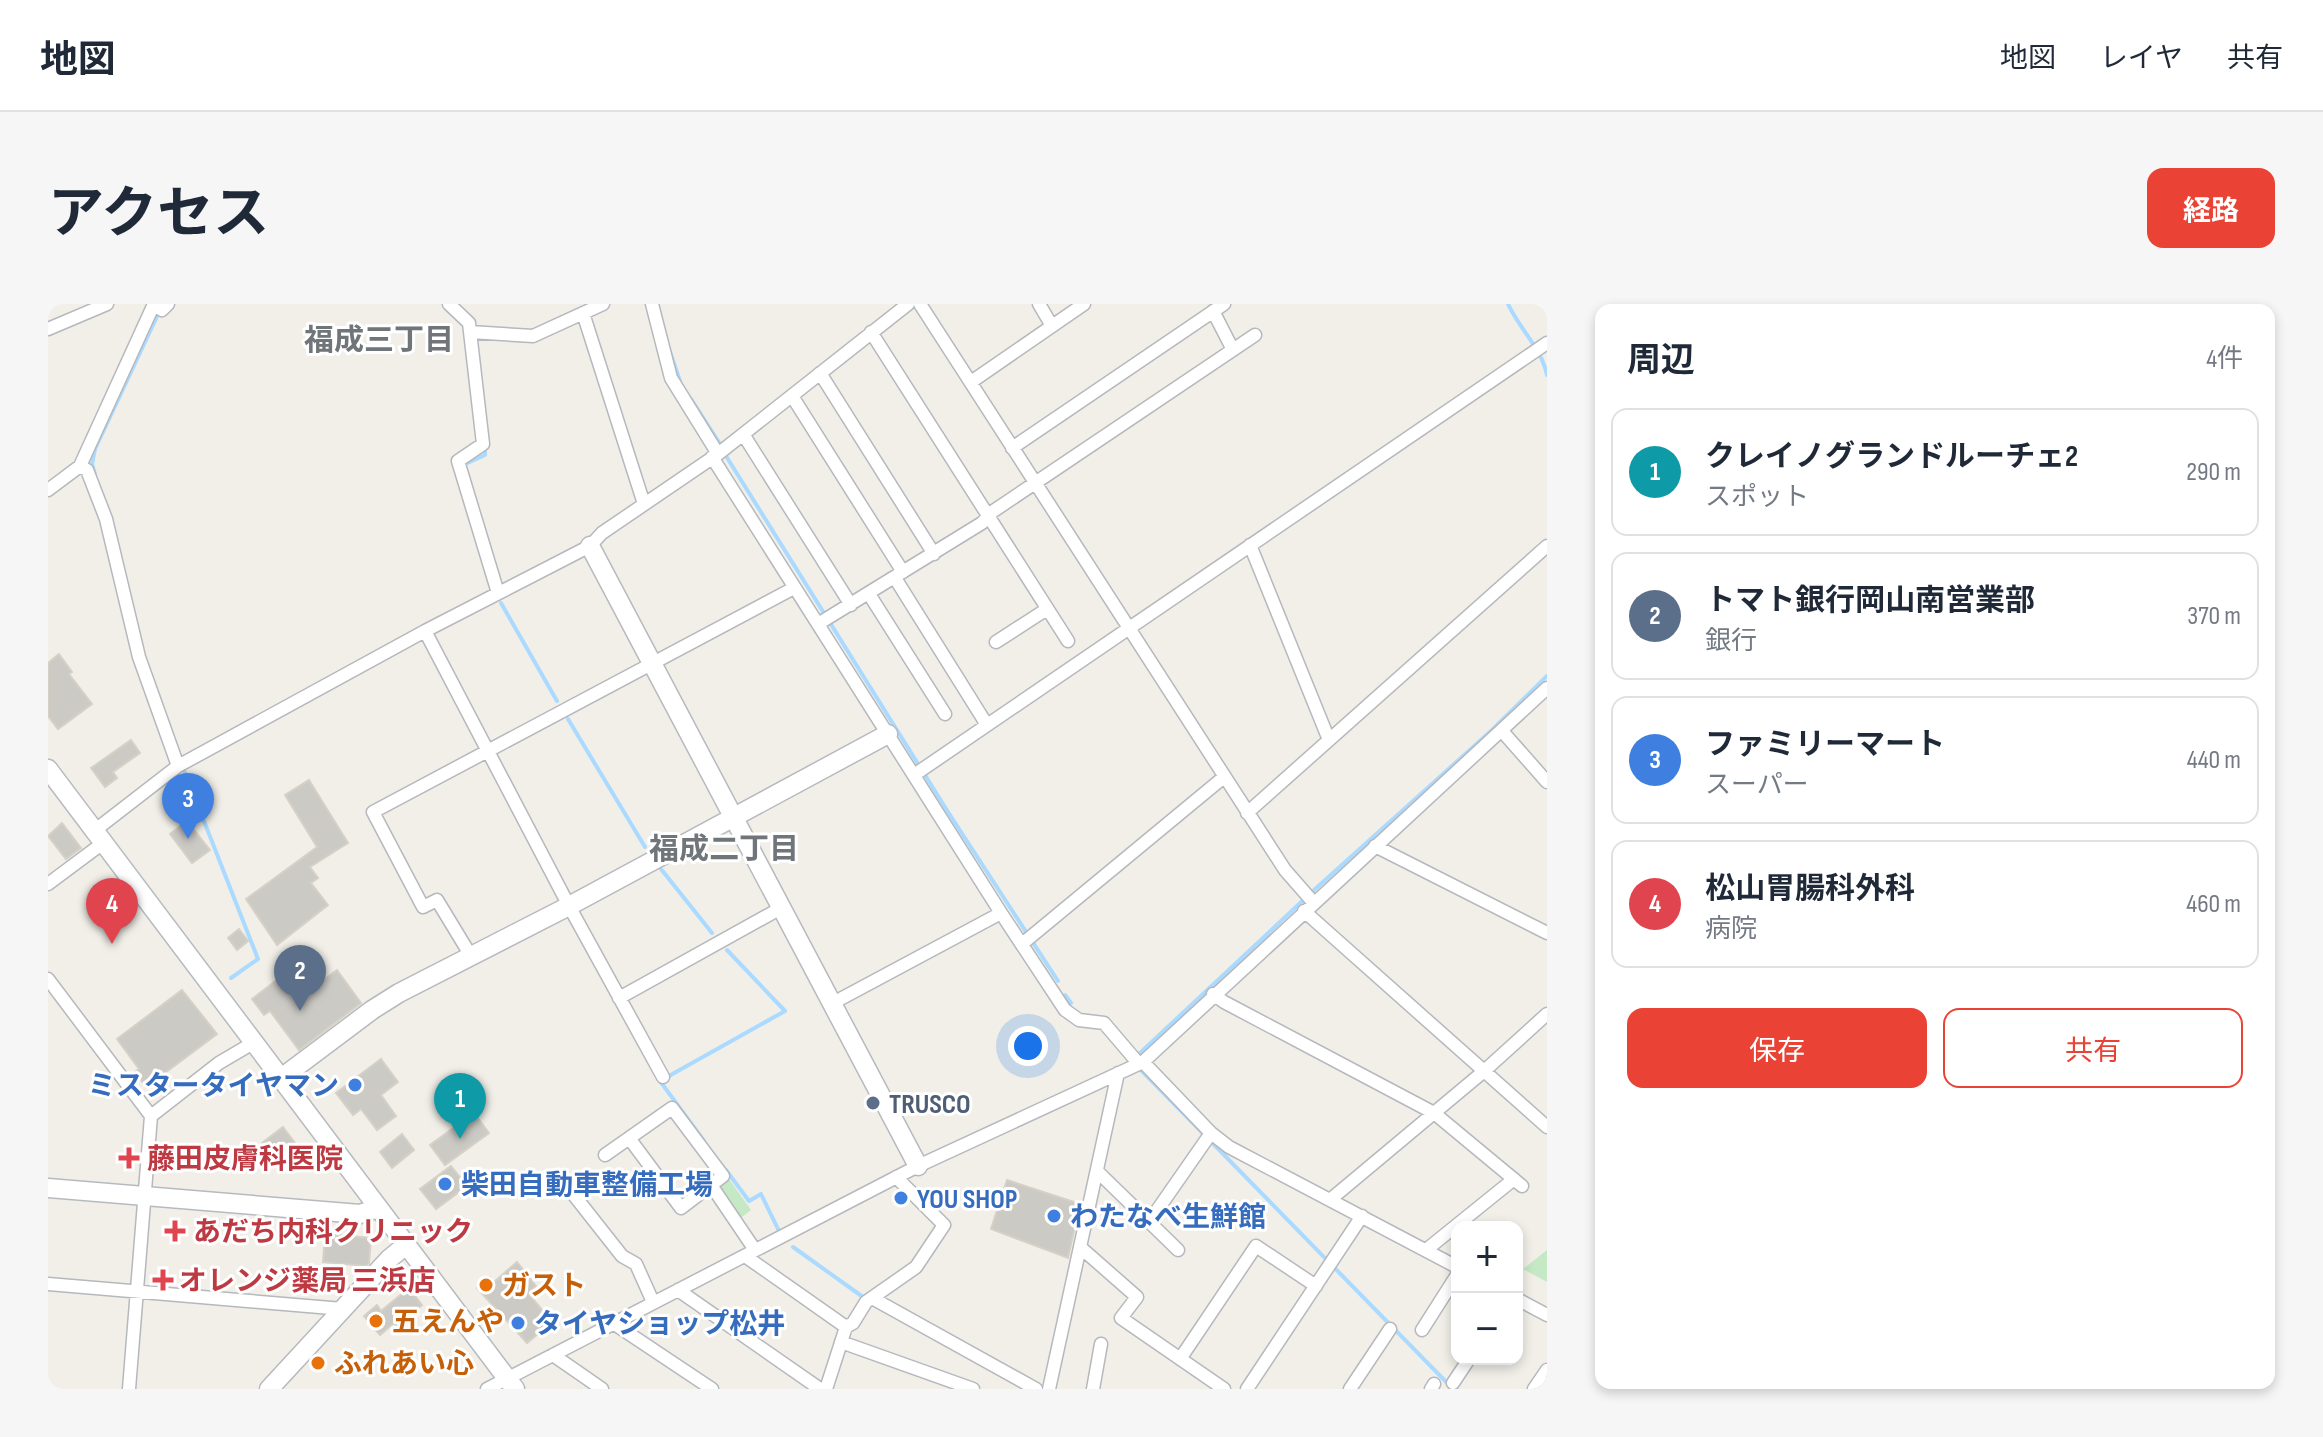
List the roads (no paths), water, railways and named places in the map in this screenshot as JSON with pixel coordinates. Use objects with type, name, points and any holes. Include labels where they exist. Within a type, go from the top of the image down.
[{"type":"street","points":[[48,329],[107,304]]},
{"type":"street","points":[[449,304],[469,323],[483,444],[458,461],[498,593]]},
{"type":"street","points":[[470,332],[533,336],[603,304]]},
{"type":"street","points":[[652,304],[671,378],[715,456],[794,588],[824,620],[888,734],[919,771],[1001,913],[1027,940],[1065,1010],[1079,1020],[1104,1023],[1208,1137],[1451,1264]]},
{"type":"street","points":[[48,884],[178,766],[425,631],[590,546],[602,533],[715,456],[908,304]]},
{"type":"street","points":[[920,304],[1127,629],[1308,901],[1483,1072],[1547,1127]]},
{"type":"street","points":[[1039,304],[1052,326]]},
{"type":"street","points":[[971,382],[1084,304]]},
{"type":"street","points":[[48,490],[80,466],[159,306]]},
{"type":"street","points":[[1012,448],[1218,308],[1233,350]]},
{"type":"street","points":[[583,313],[644,504]]},
{"type":"street","points":[[871,332],[1068,641]]},
{"type":"street","points":[[824,620],[934,554],[1255,335]]},
{"type":"street","points":[[919,771],[1541,347]]},
{"type":"street","points":[[820,373],[934,554]]},
{"type":"street","points":[[792,396],[987,725]]},
{"type":"street","points":[[743,434],[851,605]]},
{"type":"street","points":[[80,466],[87,470],[106,519],[139,657],[178,766]]},
{"type":"street","points":[[1250,545],[1329,740]]},
{"type":"street","points":[[590,546],[918,1166]]},
{"type":"street","points":[[1247,813],[1547,546]]},
{"type":"street","points":[[471,956],[437,900],[423,907],[373,812],[794,588]]},
{"type":"street","points":[[869,594],[945,714]]},
{"type":"street","points":[[996,642],[1047,609]]},
{"type":"street","points":[[425,631],[569,906],[663,1077]]},
{"type":"street","points":[[487,1389],[511,1384],[553,1355],[918,1166],[1141,1063],[1308,901],[1375,846],[1547,688]]},
{"type":"street","points":[[1502,731],[1547,782]]},
{"type":"street","points":[[280,1079],[372,1010],[888,734]]},
{"type":"street","points":[[48,769],[511,1384]]},
{"type":"street","points":[[1027,940],[1224,777]]},
{"type":"street","points":[[1375,846],[1547,933]]},
{"type":"street","points":[[619,998],[781,908]]},
{"type":"street","points":[[831,1004],[1001,913]]},
{"type":"street","points":[[48,979],[151,1116],[129,1389]]},
{"type":"street","points":[[1213,994],[1434,1113],[1518,1183],[1426,1250]]},
{"type":"street","points":[[1331,1199],[1483,1072],[1547,1014]]},
{"type":"street","points":[[151,1116],[219,1063],[253,1043]]},
{"type":"street","points":[[1049,1389],[1118,1073]]},
{"type":"street","points":[[605,1155],[629,1138],[672,1108],[723,1176],[681,1208],[629,1138]]},
{"type":"street","points":[[1149,1222],[1208,1137]]},
{"type":"street","points":[[1097,1171],[1178,1250]]},
{"type":"street","points":[[824,1387],[846,1327],[853,1323],[866,1302],[916,1267],[944,1225],[896,1177]]},
{"type":"street","points":[[566,1185],[622,1256],[636,1264],[653,1302]]},
{"type":"street","points":[[711,1185],[750,1253],[846,1327]]},
{"type":"street","points":[[48,1188],[360,1214],[378,1208]]},
{"type":"street","points":[[1247,1389],[1362,1216]]},
{"type":"street","points":[[269,1389],[389,1259],[406,1245]]},
{"type":"street","points":[[1180,1359],[1256,1246],[1316,1286]]},
{"type":"street","points":[[1080,1247],[1137,1297],[1121,1318],[1224,1389]]},
{"type":"street","points":[[48,1284],[343,1309]]},
{"type":"street","points":[[1422,1330],[1451,1284]]},
{"type":"street","points":[[678,1290],[824,1387],[842,1389]]},
{"type":"street","points":[[872,1298],[1036,1389]]},
{"type":"street","points":[[1523,1302],[1547,1315]]},
{"type":"street","points":[[613,1323],[712,1389]]},
{"type":"street","points":[[1350,1389],[1390,1329]]},
{"type":"street","points":[[841,1342],[973,1389]]},
{"type":"street","points":[[1093,1389],[1101,1344]]},
{"type":"street","points":[[553,1355],[602,1389]]},
{"type":"street","points":[[1453,1383],[1465,1365]]},
{"type":"street","points":[[1534,1389],[1547,1370]]},
{"type":"waterway","points":[[1508,304],[1540,356],[1547,375]]},
{"type":"waterway","points":[[95,474],[92,464],[95,449],[160,310]]},
{"type":"waterway","points":[[670,352],[680,381]]},
{"type":"waterway","points":[[691,399],[720,444]]},
{"type":"waterway","points":[[463,465],[485,455],[485,448]]},
{"type":"waterway","points":[[726,456],[948,812],[1058,981]]},
{"type":"waterway","points":[[501,603],[557,701]]},
{"type":"waterway","points":[[1140,1053],[1547,676]]},
{"type":"waterway","points":[[568,719],[645,847]]},
{"type":"waterway","points":[[184,770],[258,959],[231,978]]},
{"type":"waterway","points":[[661,869],[712,933]]},
{"type":"waterway","points":[[704,1141],[660,1081],[785,1011],[727,950]]},
{"type":"waterway","points":[[1065,995],[1071,1003]]},
{"type":"waterway","points":[[1141,1070],[1453,1389]]},
{"type":"waterway","points":[[726,1170],[749,1201],[761,1194],[779,1231]]},
{"type":"waterway","points":[[793,1247],[863,1297]]},
{"type":"place","name":"ファミリーマート","points":[[188,839]]},
{"type":"place","name":"松山胃腸科外科","points":[[112,944]]},
{"type":"place","name":"トマト銀行岡山南営業部","points":[[300,1011]]},
{"type":"place","name":"ミスタータイヤマン","points":[[355,1085]]},
{"type":"place","name":"TRUSCO","points":[[873,1103]]},
{"type":"place","name":"クレイノグランドルーチェ2","points":[[460,1139]]},
{"type":"place","name":"藤田皮膚科医院","points":[[129,1158]]},
{"type":"place","name":"柴田自動車整備工場","points":[[445,1184]]},
{"type":"place","name":"YOU SHOP","points":[[901,1198]]},
{"type":"place","name":"わたなべ生鮮館","points":[[1054,1216]]},
{"type":"place","name":"あだち内科クリニック","points":[[175,1231]]},
{"type":"place","name":"オレンジ薬局 三浜店","points":[[163,1280]]},
{"type":"place","name":"ガスト","points":[[486,1285]]},
{"type":"place","name":"五えんや","points":[[376,1321]]},
{"type":"place","name":"タイヤショップ松井","points":[[518,1323]]},
{"type":"place","name":"ふれあい心","points":[[318,1363]]},
{"type":"district","name":"福成三丁目","points":[[379,340]]},
{"type":"district","name":"福成二丁目","points":[[724,849]]}]
